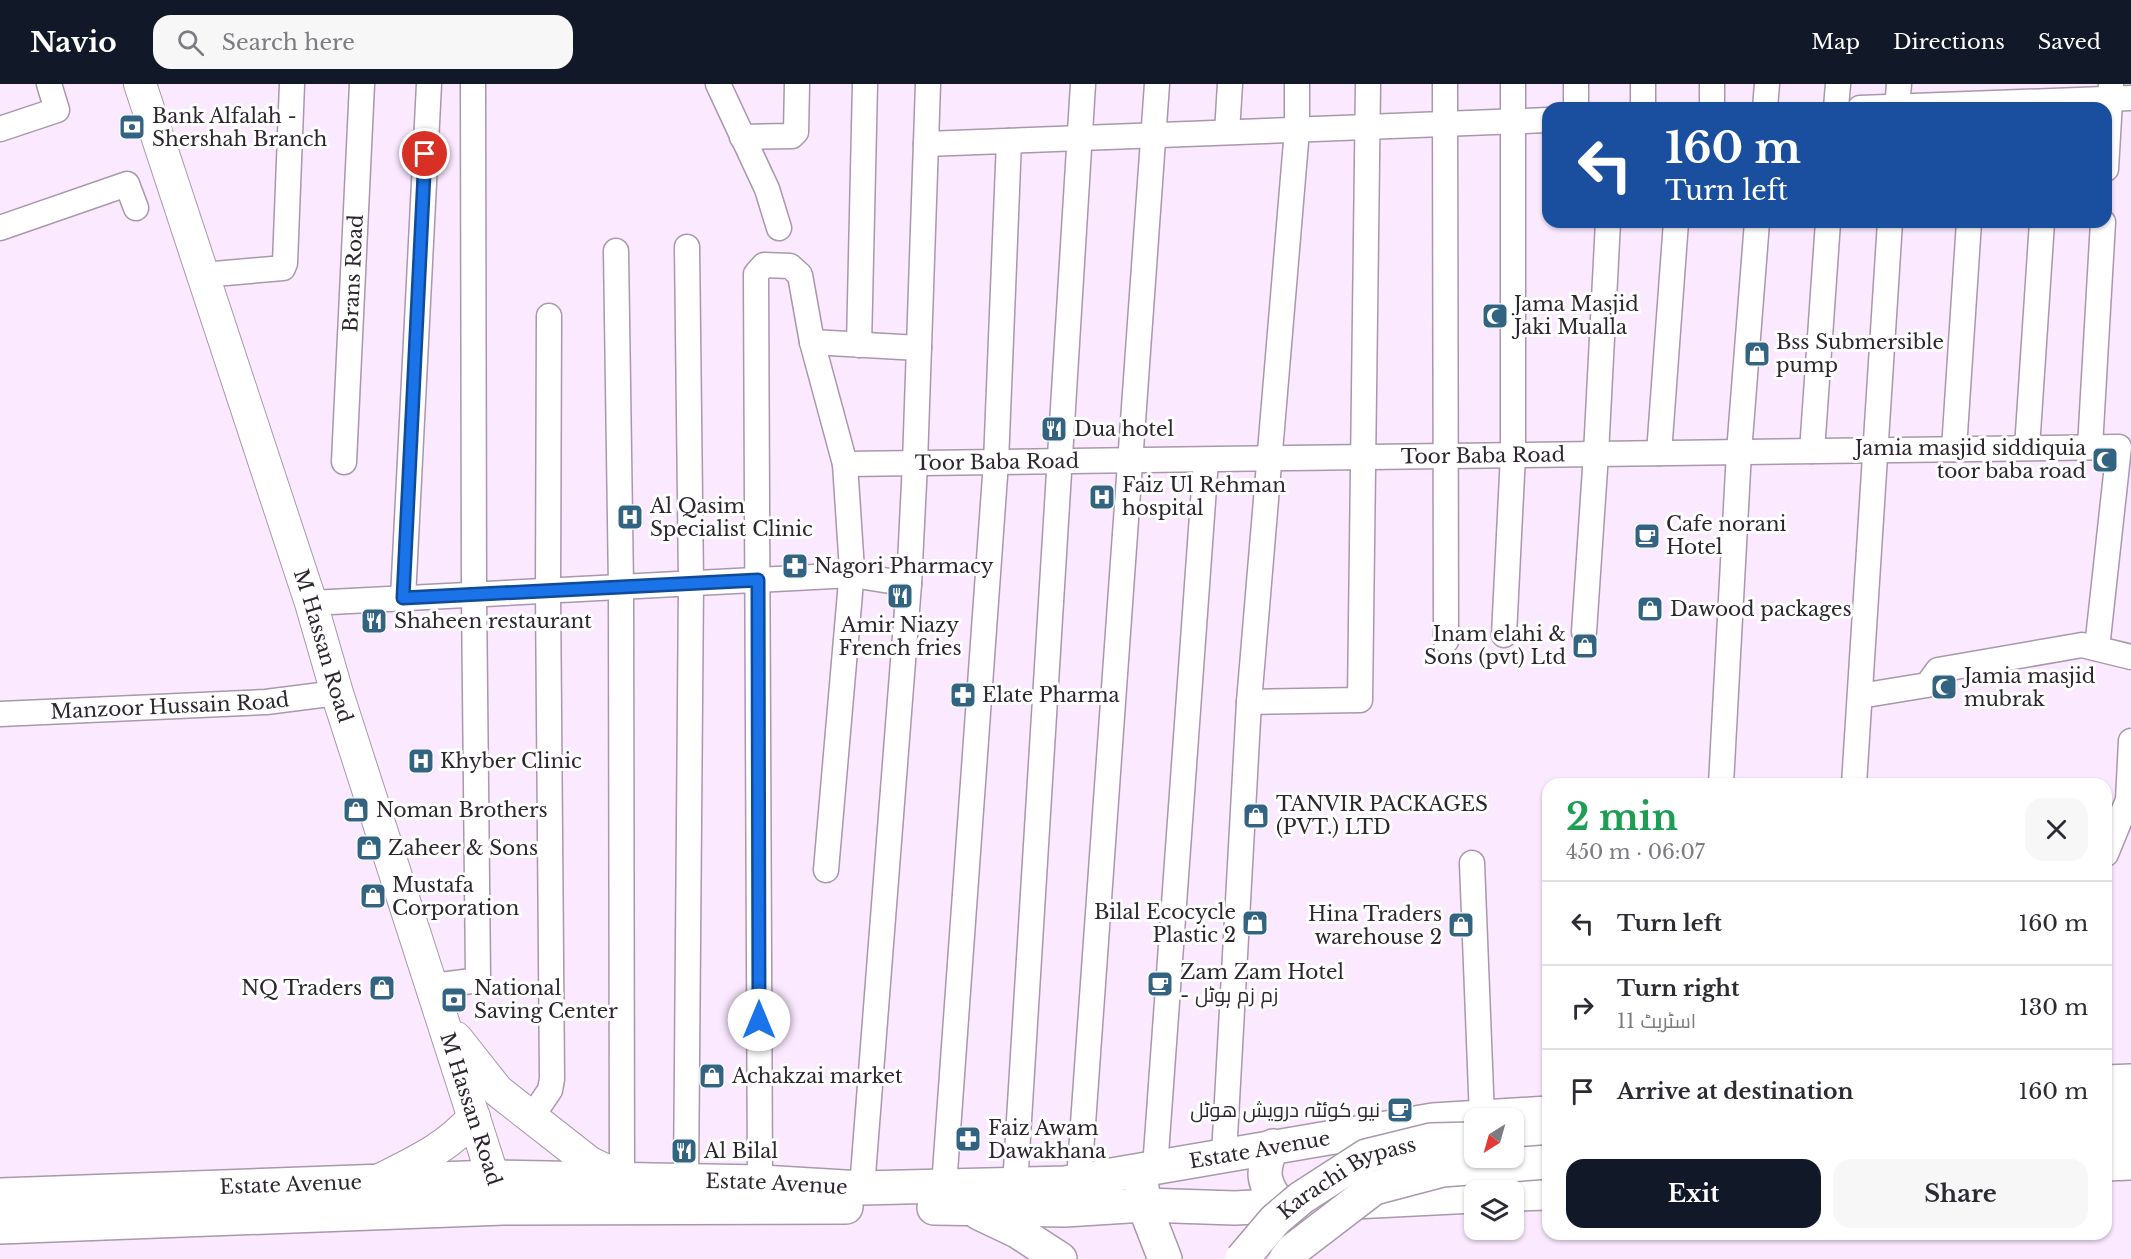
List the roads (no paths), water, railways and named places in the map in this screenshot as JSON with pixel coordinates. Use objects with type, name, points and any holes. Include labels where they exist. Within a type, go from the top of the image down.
[{"type":"highway","points":[[2112,1082],[2131,1081]]},
{"type":"highway","points":[[2112,1107],[2131,1106]]},
{"type":"highway","name":"Estate Avenue","points":[[1524,1118],[1542,1114]]},
{"type":"highway","name":"Estate Avenue","points":[[0,1227],[503,1208],[970,1209],[1070,1191],[1147,1170],[1273,1146],[1432,1120],[1464,1126]]},
{"type":"highway","points":[[2112,1132],[2131,1131]]},
{"type":"highway","name":"Karachi Bypass","points":[[1242,1259],[1275,1220],[1300,1198],[1366,1156],[1464,1132]]},
{"type":"highway","points":[[1524,1138],[1542,1137]]},
{"type":"highway","points":[[1273,1146],[1266,1161],[1265,1178],[1270,1193],[1281,1206]]},
{"type":"highway","name":"Karachi Bypass","points":[[1286,1259],[1293,1250],[1374,1188],[1442,1170],[1542,1162]]},
{"type":"highway","points":[[2112,1164],[2131,1163]]},
{"type":"highway","points":[[1147,1170],[1144,1205],[1165,1259]]},
{"type":"highway","name":"Estate Avenue","points":[[0,1195],[493,1177],[760,1182],[862,1188],[1015,1185],[1070,1191],[1144,1205],[1235,1208],[1464,1197]]},
{"type":"highway","points":[[1070,1191],[1068,1231],[1080,1259]]},
{"type":"highway","points":[[1524,1194],[1542,1193]]},
{"type":"highway","points":[[970,1209],[1017,1231],[1060,1259]]},
{"type":"main road","name":"M Hassan Road","points":[[140,84],[312,603],[337,693],[503,1208]]},
{"type":"main road","points":[[443,1020],[498,1091],[590,1163],[622,1178]]},
{"type":"main road","points":[[378,1181],[445,1146],[474,1117]]},
{"type":"street","points":[[0,129],[57,110],[49,84]]},
{"type":"street","points":[[203,274],[283,268],[292,84]]},
{"type":"street","name":"Brans Road","points":[[344,462],[362,84]]},
{"type":"street","points":[[403,598],[429,84]]},
{"type":"street","points":[[432,986],[472,981],[478,977],[474,594],[473,84]]},
{"type":"street","points":[[718,84],[767,189],[778,228]]},
{"type":"street","points":[[742,137],[792,136],[796,132],[797,84]]},
{"type":"street","points":[[859,345],[865,84]]},
{"type":"street","points":[[862,1188],[909,584],[928,84]]},
{"type":"street","points":[[1015,1185],[1083,84]]},
{"type":"street","points":[[1070,1191],[1130,461],[1157,84]]},
{"type":"street","points":[[1227,132],[1230,84]]},
{"type":"street","points":[[1224,1155],[1249,702],[1297,130],[1297,84]]},
{"type":"street","points":[[1249,702],[1360,700],[1368,84]]},
{"type":"street","points":[[1445,84],[1446,641]]},
{"type":"street","points":[[1504,635],[1513,455],[1513,84]]},
{"type":"street","points":[[1576,84],[1576,102]]},
{"type":"street","points":[[1643,84],[1643,102]]},
{"type":"street","points":[[1712,84],[1712,102]]},
{"type":"street","points":[[1766,102],[1767,84]]},
{"type":"street","points":[[1836,102],[1838,84]]},
{"type":"street","points":[[1897,100],[2050,98],[2117,93],[2112,128]]},
{"type":"street","points":[[926,144],[1542,120]]},
{"type":"street","points":[[944,1186],[996,462],[1009,141]]},
{"type":"street","points":[[0,228],[127,183],[136,208]]},
{"type":"street","points":[[1584,632],[1608,228]]},
{"type":"street","points":[[1659,453],[1676,228]]},
{"type":"street","points":[[1720,778],[1739,452],[1757,228]]},
{"type":"street","points":[[1812,451],[1828,228]]},
{"type":"street","points":[[1854,778],[1890,228]]},
{"type":"street","points":[[1954,449],[1969,228]]},
{"type":"street","points":[[2027,448],[2042,228]]},
{"type":"street","points":[[2090,447],[2103,228]]},
{"type":"street","points":[[686,1181],[691,583],[687,247]]},
{"type":"street","points":[[616,251],[621,587],[622,1178]]},
{"type":"street","points":[[760,1182],[756,274],[764,265],[790,266],[800,275],[812,342],[845,464],[852,575],[826,870]]},
{"type":"street","points":[[531,1118],[550,1090],[552,1078],[548,591],[549,316]]},
{"type":"street","points":[[812,342],[919,348]]},
{"type":"street","name":"Toor Baba Road","points":[[845,464],[2120,447],[2097,648]]},
{"type":"street","points":[[1147,1170],[1206,460]]},
{"type":"street","points":[[312,603],[852,575],[909,584]]},
{"type":"street","points":[[1860,696],[1927,685],[1938,670],[2082,645],[2131,657]]},
{"type":"street","name":"Manzoor Hussain Road","points":[[0,714],[266,702],[337,693]]},
{"type":"street","points":[[2112,839],[2128,800],[2131,741]]},
{"type":"street","points":[[1472,863],[1478,1108]]},
{"type":"place","name":"Bank Alfalah - Shershah Branch","points":[[132,127]]},
{"type":"place","name":"Jama Masjid Jaki Mualla","points":[[1495,316]]},
{"type":"place","name":"Bss Submersible pump","points":[[1757,354]]},
{"type":"place","name":"Dua hotel","points":[[1054,429]]},
{"type":"place","name":"Jamia masjid siddiquia toor baba road","points":[[2105,460]]},
{"type":"place","name":"Faiz Ul Rehman hospital","points":[[1102,497]]},
{"type":"place","name":"Al Qasim Specialist Clinic","points":[[630,517]]},
{"type":"place","name":"Cafe norani Hotel","points":[[1647,536]]},
{"type":"place","name":"Nagori Pharmacy","points":[[795,566]]},
{"type":"place","name":"Amir Niazy French fries","points":[[900,596]]},
{"type":"place","name":"Dawood packages","points":[[1650,609]]},
{"type":"place","name":"Shaheen restaurant","points":[[374,621]]},
{"type":"place","name":"Inam elahi & Sons (pvt) Ltd","points":[[1585,646]]},
{"type":"place","name":"Jamia masjid mubrak","points":[[1944,687]]},
{"type":"place","name":"Elate Pharma","points":[[963,695]]},
{"type":"place","name":"Khyber Clinic","points":[[421,761]]},
{"type":"place","name":"Noman Brothers","points":[[356,810]]},
{"type":"place","name":"TANVIR PACKAGES (PVT.) LTD","points":[[1256,816]]},
{"type":"place","name":"Zaheer & Sons","points":[[369,848]]},
{"type":"place","name":"Mustafa Corporation","points":[[373,896]]},
{"type":"place","name":"Bilal Ecocycle Plastic 2","points":[[1255,923]]},
{"type":"place","name":"Hina Traders warehouse 2","points":[[1461,925]]},
{"type":"place","name":"Zam Zam Hotel - زم زم ہوٹل","points":[[1160,984]]},
{"type":"place","name":"NQ Traders","points":[[382,988]]},
{"type":"place","name":"National Saving Center","points":[[454,1000]]},
{"type":"place","name":"Achakzai market","points":[[712,1076]]},
{"type":"place","name":"نیو کوئٹہ درویش ھوٹل","points":[[1400,1110]]},
{"type":"place","name":"Faiz Awam Dawakhana","points":[[968,1139]]},
{"type":"place","name":"Al Bilal","points":[[684,1151]]}]
